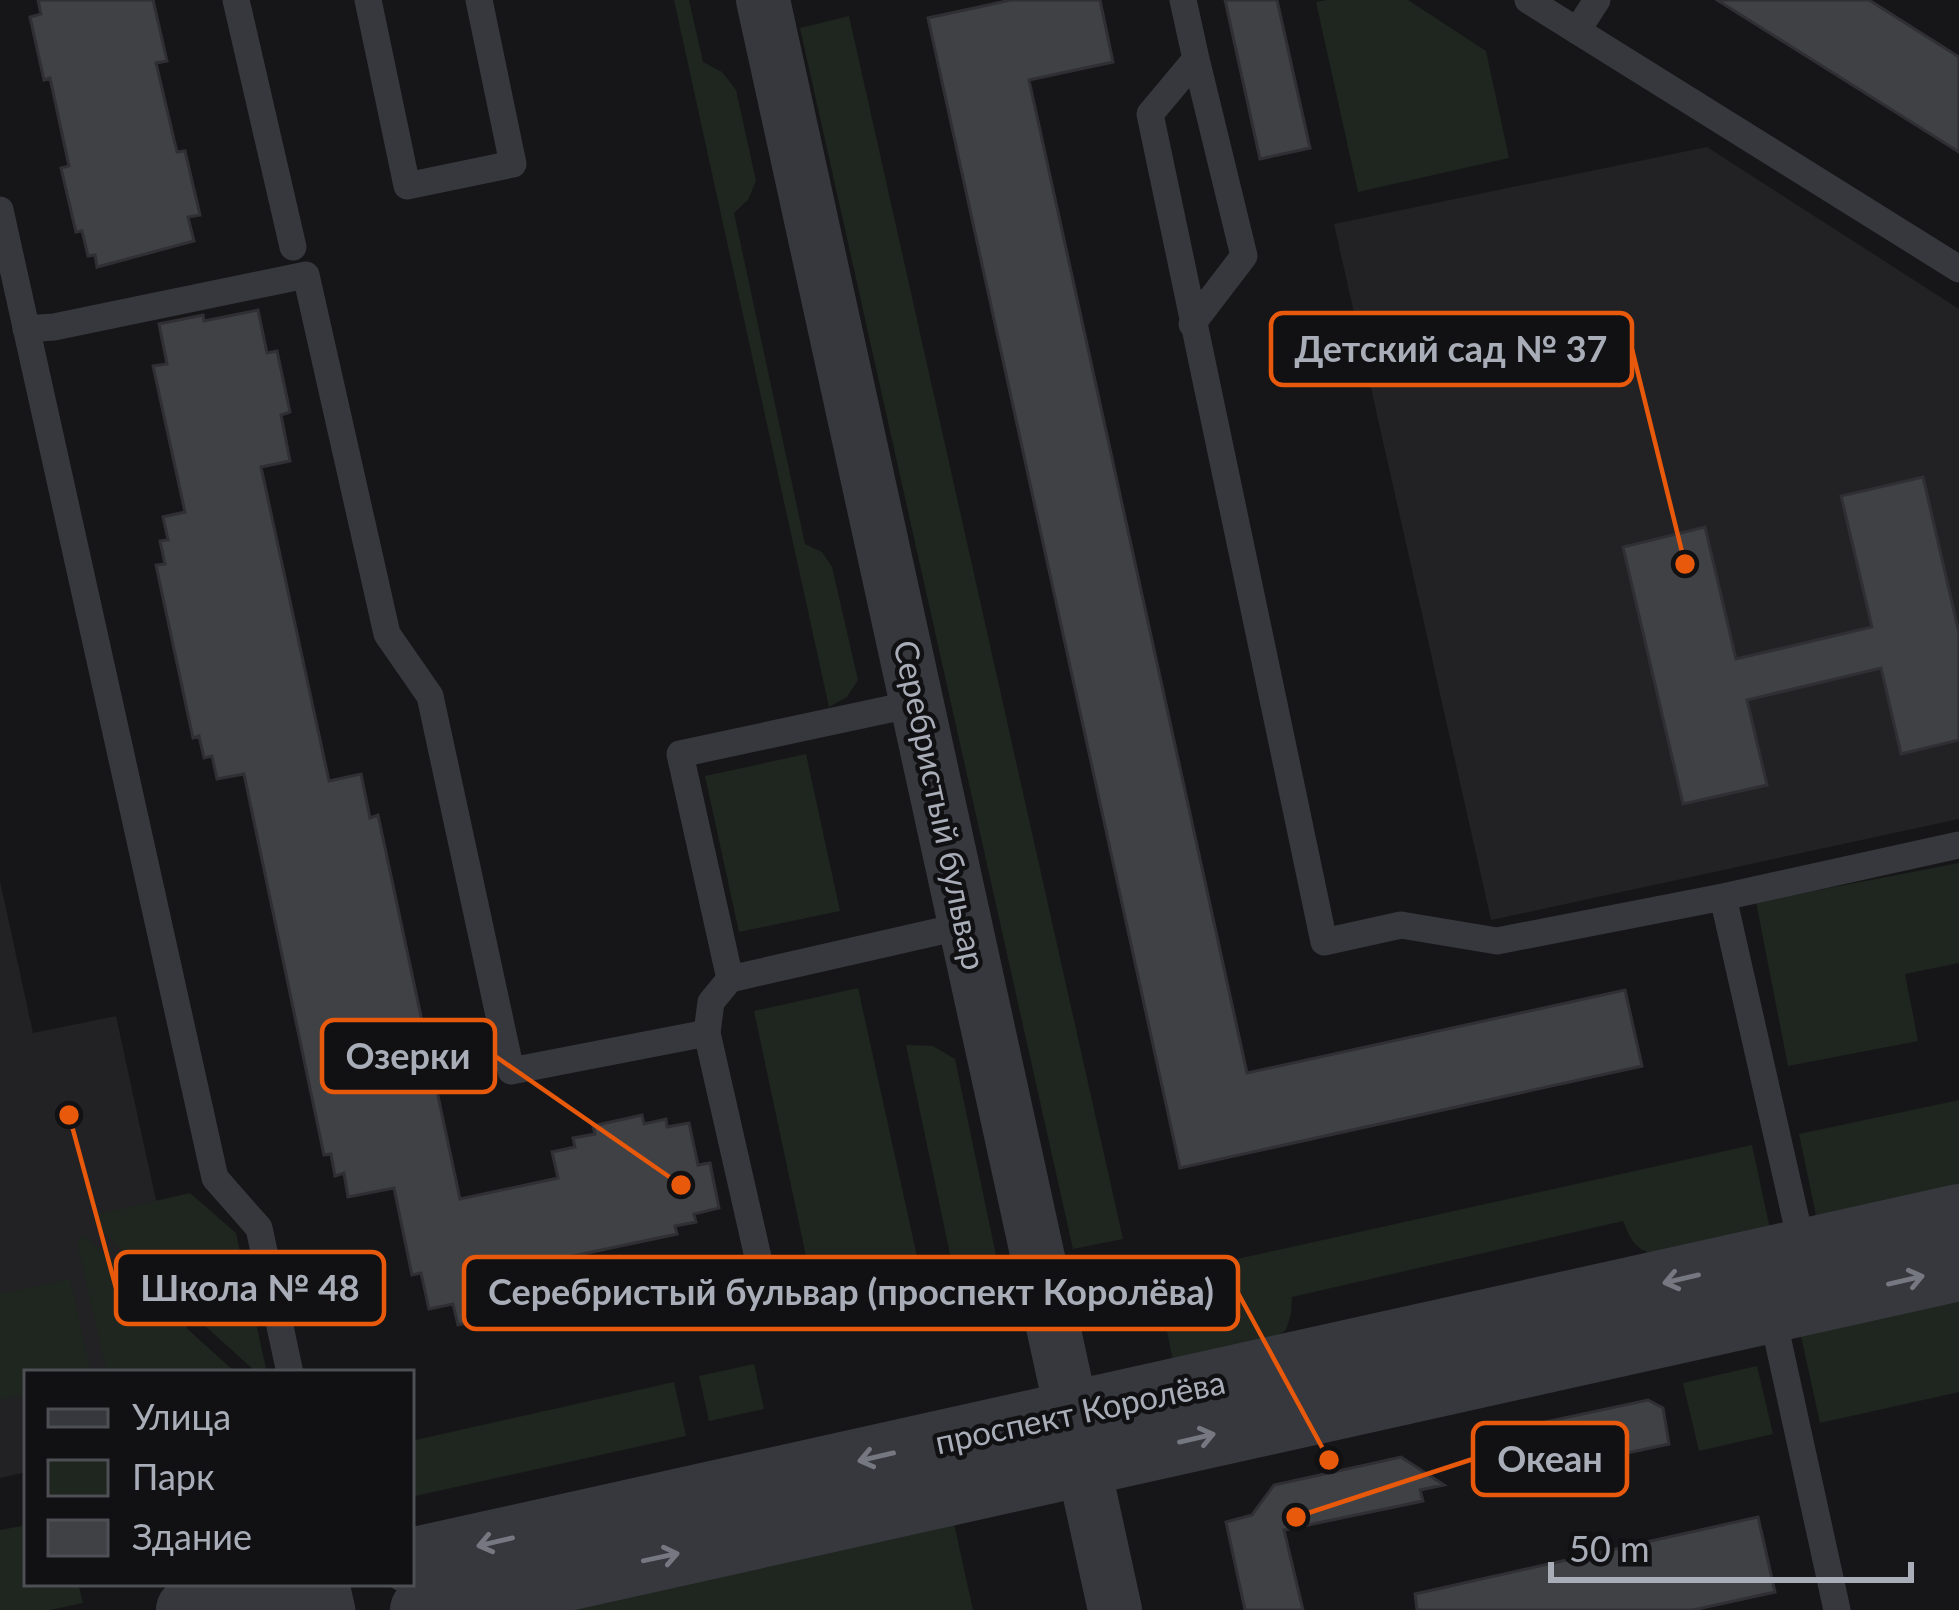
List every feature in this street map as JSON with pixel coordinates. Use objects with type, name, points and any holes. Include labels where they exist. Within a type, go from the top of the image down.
[{"type":"street","name":"Серебристый бульвар","points":[[763,0],[1115,1610]]},
{"type":"street","name":"проспект Королёва","points":[[423,1610],[1078,1439],[1787,1281],[1959,1217]]},
{"type":"street","name":"проспект Королёва","points":[[1787,1281],[1959,1268]]},
{"type":"street","name":"проспект Королёва","points":[[414,1560],[1078,1439]]},
{"type":"street","points":[[188,1610],[297,1586]]},
{"type":"lane","points":[[236,0],[293,247]]},
{"type":"lane","points":[[368,0],[407,186],[513,164],[479,0]]},
{"type":"lane","points":[[1184,0],[1244,256],[1192,324]]},
{"type":"lane","points":[[1528,0],[1959,269]]},
{"type":"lane","points":[[1577,31],[1597,0]]},
{"type":"lane","points":[[1196,59],[1150,114],[1324,942],[1401,925],[1497,941],[1959,845]]},
{"type":"lane","points":[[0,210],[215,1178],[259,1228],[289,1370]]},
{"type":"lane","points":[[26,329],[306,275],[386,634],[430,696],[511,1071],[706,1033]]},
{"type":"lane","points":[[730,979],[680,754],[918,703]]},
{"type":"lane","points":[[1723,897],[1837,1610]]},
{"type":"lane","points":[[626,1291],[760,1266],[706,1033],[711,1003],[730,979],[967,925]]},
{"type":"shaded area","points":[[1707,147],[1959,309],[1959,819],[1491,920],[1334,224]]},
{"type":"shaded area","points":[[0,881],[33,1033],[116,1016],[197,1370],[24,1370],[24,1473],[0,1478]]},
{"type":"green space","points":[[674,0],[689,0],[703,62],[722,72],[736,90],[756,181],[748,200],[734,213],[805,544],[822,552],[832,567],[858,680],[847,697],[829,707]]},
{"type":"green space","points":[[1408,0],[1486,51],[1509,158],[1358,192],[1316,2]]},
{"type":"green space","points":[[849,16],[1123,1239],[1073,1249],[800,28]]},
{"type":"green space","points":[[806,754],[840,911],[739,932],[705,776]]},
{"type":"green space","points":[[1959,863],[1959,963],[1905,974],[1918,1041],[1788,1066],[1756,902]]},
{"type":"green space","points":[[858,988],[922,1279],[806,1256],[754,1011]]},
{"type":"green space","points":[[906,1045],[933,1046],[955,1059],[998,1265],[954,1273]]},
{"type":"green space","points":[[1959,1100],[1959,1190],[1817,1220],[1799,1134]]},
{"type":"green space","points":[[1752,1145],[1770,1229],[1652,1254],[1633,1242],[1623,1221],[1292,1297],[1286,1330],[1272,1340],[1173,1361],[1156,1277]]},
{"type":"green space","points":[[190,1193],[236,1233],[266,1370],[254,1370],[92,1223],[99,1214]]},
{"type":"green space","points":[[84,1235],[233,1370],[106,1370],[77,1243]]},
{"type":"green space","points":[[70,1279],[90,1370],[24,1370],[24,1395],[0,1400],[0,1294]]},
{"type":"green space","points":[[1959,1301],[1959,1392],[1820,1423],[1801,1336]]},
{"type":"green space","points":[[754,1364],[764,1409],[709,1421],[699,1376]]},
{"type":"green space","points":[[1757,1366],[1773,1434],[1699,1451],[1683,1383]]},
{"type":"green space","points":[[674,1382],[686,1436],[414,1496],[414,1440]]},
{"type":"green space","points":[[953,1519],[973,1610],[549,1610]]},
{"type":"green space","points":[[24,1526],[24,1586],[79,1586],[83,1603],[50,1610],[0,1610],[0,1530]]},
{"type":"building","points":[[38,0],[153,0],[167,61],[156,63],[177,152],[185,151],[200,215],[188,217],[194,241],[97,267],[95,255],[88,256],[82,231],[76,232],[61,168],[69,166],[50,78],[44,80],[30,17],[41,14]]},
{"type":"building","points":[[1011,0],[1100,0],[1113,62],[1029,80],[1247,1073],[1625,990],[1642,1066],[1180,1168],[928,18]]},
{"type":"building","points":[[1225,0],[1277,0],[1310,148],[1260,159]]},
{"type":"building","points":[[1717,0],[1869,0],[1959,57],[1959,152]]},
{"type":"building","points":[[258,310],[267,353],[277,351],[290,412],[281,415],[290,461],[261,467],[329,781],[361,774],[370,818],[378,815],[460,1199],[558,1178],[552,1152],[575,1147],[573,1138],[595,1134],[593,1126],[642,1115],[644,1124],[666,1119],[667,1127],[689,1123],[698,1165],[710,1163],[719,1208],[694,1214],[696,1222],[675,1226],[677,1234],[554,1260],[561,1293],[518,1302],[520,1311],[458,1325],[453,1304],[429,1309],[421,1273],[412,1275],[394,1188],[348,1197],[344,1173],[335,1176],[331,1154],[324,1155],[244,774],[217,779],[212,756],[204,758],[199,736],[193,738],[156,565],[165,564],[160,541],[168,540],[163,517],[185,512],[153,366],[167,364],[159,324]]},
{"type":"building","points":[[1923,477],[1959,633],[1959,740],[1901,754],[1881,668],[1747,700],[1767,785],[1683,804],[1623,547],[1705,527],[1736,659],[1872,627],[1841,496]]},
{"type":"building","points":[[1648,1400],[1663,1408],[1669,1444],[1529,1474],[1527,1468],[1496,1474],[1531,1425]]},
{"type":"building","points":[[1401,1457],[1444,1485],[1420,1490],[1423,1501],[1284,1530],[1303,1610],[1245,1610],[1226,1522],[1252,1515],[1274,1485]]},
{"type":"building","points":[[1758,1517],[1775,1592],[1693,1610],[1417,1610],[1415,1594]]},
{"type":"place","name":"Детский сад № 37","points":[[1685,564]]},
{"type":"place","name":"Школа № 48","points":[[69,1115]]},
{"type":"place","name":"Озерки","points":[[681,1185]]},
{"type":"place","name":"Серебристый бульвар (проспект Королёва)","points":[[1329,1460]]},
{"type":"place","name":"Океан","points":[[1296,1517]]}]
